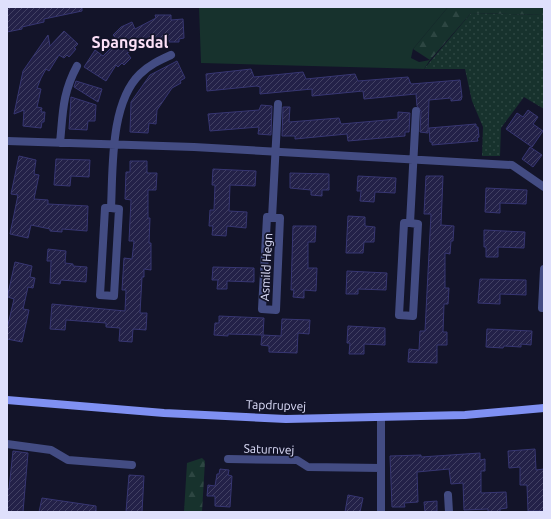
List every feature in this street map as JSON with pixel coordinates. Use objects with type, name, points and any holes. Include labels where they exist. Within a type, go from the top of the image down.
[{"type":"street","points":[[111,208],[114,146],[119,117],[127,92],[140,74],[154,62],[171,55]]},
{"type":"street","points":[[60,143],[64,96],[69,81],[77,66]]},
{"type":"street","name":"Asmild Hegn","points":[[272,218],[278,104]]},
{"type":"street","points":[[410,223],[416,111]]},
{"type":"street","points":[[7,141],[114,146],[194,147],[413,158],[512,165],[544,187]]},
{"type":"street","points":[[105,208],[111,208],[118,209],[114,296],[100,295],[105,208]]},
{"type":"street","name":"Asmild Hegn","points":[[267,217],[272,218],[280,218],[276,310],[262,309],[267,217]]},
{"type":"street","points":[[404,223],[410,223],[418,224],[413,316],[399,315],[404,223]]},
{"type":"street","points":[[544,269],[542,308],[544,308]]},
{"type":"street","name":"Tapdrupvej","points":[[7,400],[164,413],[286,419],[465,415],[544,408]]},
{"type":"street","points":[[381,417],[381,512]]},
{"type":"street","points":[[7,444],[51,450],[68,460],[132,465]]},
{"type":"street","name":"Saturnvej","points":[[228,460],[297,460],[308,467],[381,468]]},
{"type":"street","points":[[448,495],[449,512]]},
{"type":"green space","points":[[199,7],[448,7],[413,49],[411,58],[419,62],[430,60],[424,69],[201,63]]},
{"type":"green space","points":[[448,7],[544,7],[544,15],[471,13],[430,60],[413,49]]},
{"type":"green space","points":[[471,13],[544,15],[544,109],[524,97],[501,128],[500,156],[482,156],[483,127],[472,101],[465,69],[424,69]]},
{"type":"green space","points":[[202,458],[205,461],[202,512],[184,512],[187,463]]},
{"type":"building","points":[[7,7],[82,7],[82,11],[44,19],[44,22],[7,32]]},
{"type":"building","points":[[155,15],[171,15],[171,20],[183,19],[184,38],[179,39],[179,42],[169,42],[168,36],[147,47],[145,44],[127,53],[131,58],[124,65],[122,63],[118,67],[116,65],[106,81],[84,67],[95,50],[103,56],[118,41],[113,35],[121,27],[132,22],[135,29],[156,18]]},
{"type":"building","points":[[64,31],[78,44],[74,48],[76,49],[69,57],[67,55],[64,58],[59,55],[49,71],[46,69],[41,78],[37,88],[41,89],[37,107],[42,108],[41,112],[45,112],[44,122],[42,122],[41,128],[23,126],[24,110],[14,114],[23,71],[48,35],[50,46]]},
{"type":"building","points":[[177,61],[185,78],[180,81],[181,83],[172,88],[157,110],[156,124],[149,123],[148,133],[130,132],[131,102],[150,75]]},
{"type":"building","points":[[251,69],[254,77],[303,72],[306,79],[355,74],[358,81],[408,77],[411,84],[460,80],[462,97],[461,100],[451,101],[451,98],[429,100],[428,133],[420,132],[421,111],[417,106],[416,94],[364,99],[363,91],[312,96],[312,89],[260,94],[260,87],[257,86],[207,91],[206,74]]},
{"type":"building","points":[[76,81],[102,89],[98,102],[74,87]]},
{"type":"building","points":[[71,97],[96,105],[95,121],[88,121],[87,130],[69,129]]},
{"type":"building","points":[[261,105],[272,106],[271,135],[258,134],[259,127],[210,131],[208,114],[259,110]]},
{"type":"building","points":[[283,107],[290,107],[289,122],[339,118],[341,124],[398,119],[398,112],[410,113],[409,132],[405,132],[405,136],[348,141],[347,134],[295,139],[295,136],[282,136]]},
{"type":"building","points":[[528,110],[538,117],[533,124],[543,131],[532,147],[506,129],[517,113],[523,117]]},
{"type":"building","points":[[476,124],[476,127],[478,127],[478,141],[432,145],[432,142],[430,142],[429,128]]},
{"type":"building","points":[[530,147],[542,155],[533,167],[522,159]]},
{"type":"building","points":[[19,156],[36,160],[34,174],[39,175],[34,199],[48,200],[48,204],[88,206],[87,231],[62,229],[62,232],[50,231],[50,229],[31,225],[28,238],[10,234],[18,195],[11,194]]},
{"type":"building","points":[[56,159],[90,160],[89,177],[71,176],[70,186],[54,185]]},
{"type":"building","points":[[130,161],[147,161],[147,173],[157,173],[156,190],[148,190],[151,270],[144,269],[144,277],[142,277],[140,313],[147,313],[146,330],[133,329],[132,342],[119,341],[120,328],[106,327],[106,323],[66,320],[65,330],[50,329],[52,304],[125,311],[126,290],[122,290],[124,258],[132,259],[134,241],[129,241],[131,200],[125,199],[126,172],[130,172]]},
{"type":"building","points":[[213,169],[256,171],[255,186],[230,185],[229,211],[247,212],[246,228],[227,226],[226,236],[212,235],[213,226],[209,226],[210,210],[214,210],[215,185],[212,185]]},
{"type":"building","points":[[290,173],[329,174],[329,190],[322,190],[322,196],[311,195],[311,190],[290,188]]},
{"type":"building","points":[[358,176],[396,178],[395,193],[375,192],[374,202],[360,201],[361,191],[357,191]]},
{"type":"building","points":[[426,176],[443,176],[441,225],[454,226],[450,254],[445,253],[445,288],[449,288],[448,304],[444,304],[443,332],[447,332],[447,345],[437,345],[437,363],[408,362],[409,349],[419,350],[420,331],[425,331],[431,214],[424,214]]},
{"type":"building","points":[[486,188],[527,190],[526,204],[500,203],[500,213],[485,212]]},
{"type":"building","points":[[348,216],[365,217],[365,226],[375,227],[374,242],[364,242],[363,253],[346,253]]},
{"type":"building","points":[[293,226],[316,226],[315,242],[308,242],[308,268],[317,268],[316,291],[304,290],[304,298],[293,297],[294,290],[291,290]]},
{"type":"building","points":[[484,230],[525,232],[524,248],[498,247],[498,257],[486,257],[486,247],[484,247]]},
{"type":"building","points":[[48,249],[66,251],[65,263],[73,264],[73,266],[87,267],[86,282],[61,280],[60,284],[50,283],[51,261],[47,261]]},
{"type":"building","points":[[15,262],[32,266],[30,277],[35,278],[33,288],[28,287],[23,309],[29,310],[22,342],[7,339],[7,329],[14,299],[8,297],[8,294]]},
{"type":"building","points":[[213,267],[254,268],[254,282],[227,281],[227,289],[217,289],[218,280],[212,280]]},
{"type":"building","points":[[347,271],[387,273],[386,290],[358,289],[358,294],[346,294]]},
{"type":"building","points":[[480,279],[526,280],[526,295],[500,294],[500,304],[478,303]]},
{"type":"building","points":[[219,316],[264,318],[263,335],[281,336],[282,319],[310,320],[309,334],[298,333],[297,353],[269,352],[269,346],[261,345],[262,335],[214,335],[215,323],[219,323]]},
{"type":"building","points":[[348,326],[385,328],[385,345],[364,344],[364,354],[349,354],[350,343],[347,343]]},
{"type":"building","points":[[487,329],[532,331],[531,345],[521,344],[521,347],[504,346],[503,348],[486,347]]},
{"type":"building","points":[[535,449],[536,470],[544,469],[544,511],[528,511],[527,485],[520,485],[520,467],[509,468],[508,451]]},
{"type":"building","points":[[13,451],[28,453],[23,512],[7,512],[7,489],[9,489]]},
{"type":"building","points":[[480,453],[480,460],[485,459],[485,471],[481,471],[481,493],[506,492],[507,508],[500,509],[500,512],[488,512],[488,509],[464,510],[463,483],[451,484],[449,469],[417,472],[418,502],[404,503],[405,507],[392,507],[390,456],[421,455],[421,457]]},
{"type":"building","points":[[220,469],[229,470],[228,475],[232,476],[230,507],[215,506],[215,496],[207,496],[208,485],[215,486],[217,474],[219,474]]},
{"type":"building","points":[[129,475],[144,476],[142,512],[126,512]]},
{"type":"building","points":[[348,495],[363,498],[360,512],[345,512]]},
{"type":"building","points":[[42,498],[96,506],[96,512],[39,512]]},
{"type":"building","points":[[437,501],[437,511],[425,512],[424,502]]},
{"type":"district","name":"Spangsdal","points":[[130,42]]}]
